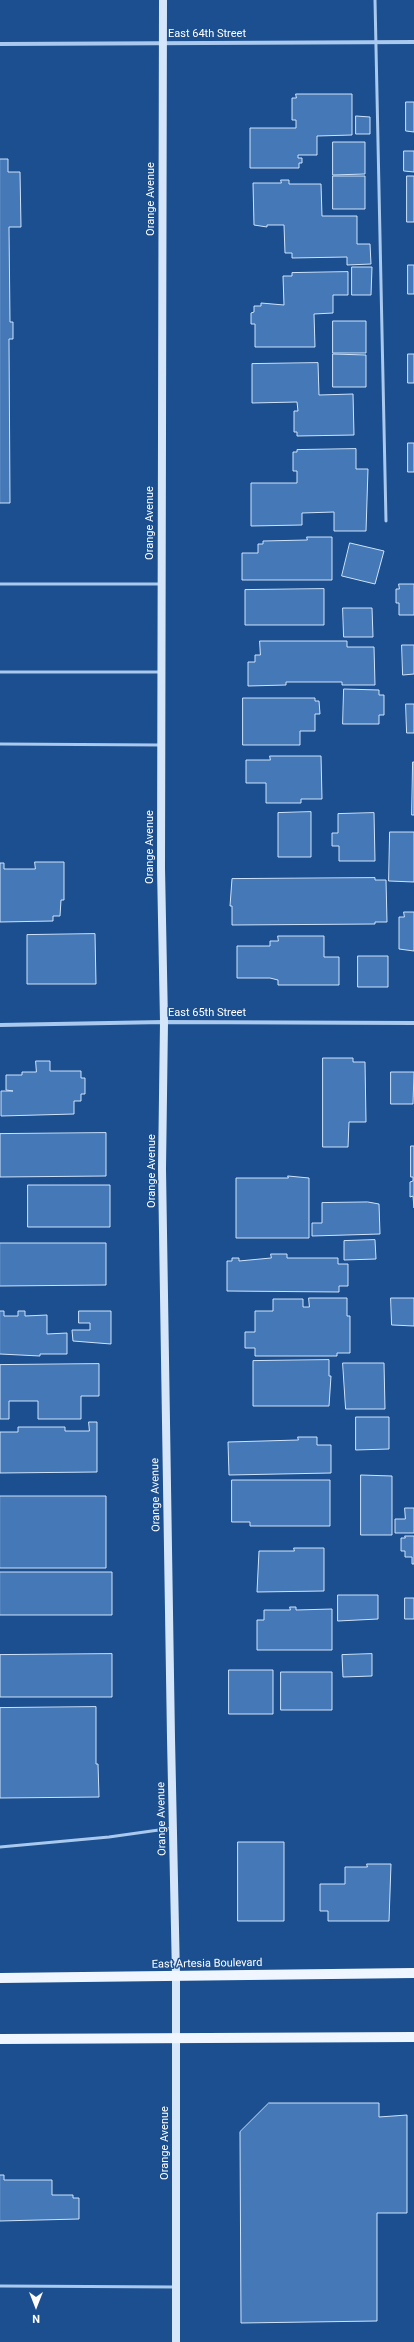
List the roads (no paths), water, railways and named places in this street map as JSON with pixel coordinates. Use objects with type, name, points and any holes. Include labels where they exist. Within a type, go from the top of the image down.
[{"type":"main road","name":"East Artesia Boulevard","points":[[0,1978],[414,1973]]},
{"type":"main road","points":[[0,2039],[414,2037]]},
{"type":"street","name":"Orange Avenue","points":[[163,0],[161,868],[164,1022],[162,1169],[176,1976],[176,2342]]},
{"type":"street","name":"East 64th Street","points":[[0,44],[414,42]]},
{"type":"street","name":"East 65th Street","points":[[0,1025],[164,1022],[414,1023]]},
{"type":"lane","points":[[375,0],[386,521]]},
{"type":"lane","points":[[0,584],[161,584]]},
{"type":"lane","points":[[0,672],[161,672]]},
{"type":"lane","points":[[0,744],[161,745]]},
{"type":"lane","points":[[0,1848],[109,1837],[173,1828]]},
{"type":"lane","points":[[0,2286],[176,2287]]}]
